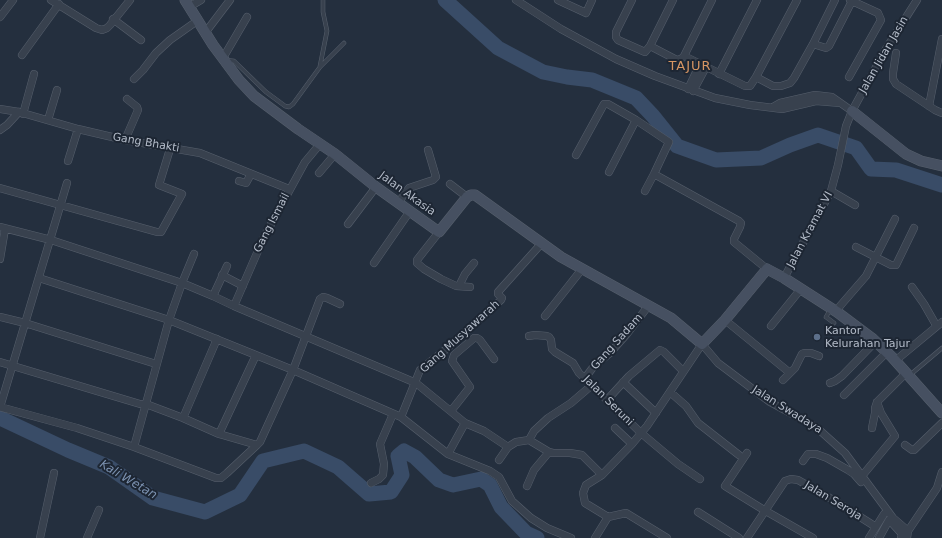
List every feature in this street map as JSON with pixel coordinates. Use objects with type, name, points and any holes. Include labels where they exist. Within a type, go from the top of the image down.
[{"type":"street","points":[[0,17],[13,0]]},
{"type":"street","points":[[51,0],[96,28],[102,30],[106,28],[130,0]]},
{"type":"street","points":[[187,3],[201,0]]},
{"type":"street","points":[[205,32],[230,0]]},
{"type":"street","points":[[516,0],[561,30],[616,59],[715,98],[743,104],[782,109],[816,101],[840,103],[906,154],[921,161],[942,166]]},
{"type":"street","points":[[527,7],[530,0]]},
{"type":"street","points":[[558,0],[586,12],[592,0]]},
{"type":"street","points":[[632,0],[616,32],[616,37],[618,40],[642,52],[647,51],[650,46],[673,0]]},
{"type":"street","points":[[650,46],[677,60],[681,59],[684,56],[712,0]]},
{"type":"street","points":[[719,74],[757,0]]},
{"type":"street","points":[[684,56],[719,74],[746,86],[750,86],[797,0]]},
{"type":"street","points":[[756,77],[773,86],[781,86],[790,82],[794,78],[813,44],[835,0]]},
{"type":"street","points":[[813,44],[826,48],[829,46],[851,0],[878,14],[881,20],[849,77]]},
{"type":"street","name":"Jalan Jidan Jasin","points":[[852,111],[886,49],[917,0]]},
{"type":"street","name":"Jalan Akasia","points":[[187,3],[197,21],[238,80],[254,96],[335,154],[376,187],[439,232],[467,198]]},
{"type":"street","points":[[22,55],[59,4]]},
{"type":"street","points":[[223,59],[247,17]]},
{"type":"street","points":[[113,19],[141,40]]},
{"type":"street","points":[[134,79],[156,53],[170,40],[197,21]]},
{"type":"street","points":[[929,106],[942,39]]},
{"type":"street","points":[[896,53],[893,73],[893,79],[896,84],[942,113]]},
{"type":"street","points":[[690,88],[703,66]]},
{"type":"street","points":[[0,130],[21,113],[34,74]]},
{"type":"street","points":[[48,120],[57,90]]},
{"type":"street","points":[[125,140],[138,110],[137,107],[127,99]]},
{"type":"street","points":[[576,155],[605,103],[636,120],[669,142],[669,145],[645,191]]},
{"type":"street","name":"Gang Bhakti","points":[[0,109],[125,140],[200,153],[289,189]]},
{"type":"street","name":"Jalan Kramat VI","points":[[784,278],[831,191],[846,126],[852,111]]},
{"type":"street","points":[[608,172],[636,120]]},
{"type":"street","points":[[68,161],[78,129]]},
{"type":"street","name":"Gang Ismail","points":[[234,306],[264,237],[289,189],[305,162],[320,144]]},
{"type":"street","points":[[0,188],[161,232],[182,194],[159,185],[170,149]]},
{"type":"street","points":[[398,203],[409,188],[433,180],[436,177],[428,150]]},
{"type":"street","points":[[319,173],[335,154]]},
{"type":"street","points":[[239,181],[246,183],[251,174]]},
{"type":"street","points":[[654,174],[739,221],[741,224],[734,242],[767,269],[784,278],[800,290],[834,311],[876,342],[895,360],[942,413]]},
{"type":"street","points":[[67,183],[0,407],[77,428],[134,447],[216,478],[220,478],[260,442],[293,370],[320,299],[323,297],[340,304]]},
{"type":"street","points":[[450,184],[467,198],[475,195],[541,244],[582,269],[671,318],[702,344]]},
{"type":"street","points":[[348,224],[376,187]]},
{"type":"street","points":[[831,191],[855,205]]},
{"type":"street","points":[[374,263],[410,211]]},
{"type":"street","points":[[834,311],[866,276],[895,219]]},
{"type":"street","points":[[0,259],[3,228],[51,240],[182,284],[306,335],[416,383],[465,423],[484,431],[508,447]]},
{"type":"street","points":[[856,248],[896,266],[914,228]]},
{"type":"street","points":[[439,232],[416,262],[424,270],[441,279],[459,286],[470,287]]},
{"type":"street","name":"Gang Musyawarah","points":[[416,383],[420,370],[502,300],[497,293],[541,244]]},
{"type":"street","points":[[134,447],[169,320],[194,254]]},
{"type":"street","points":[[459,286],[465,274],[474,262]]},
{"type":"street","points":[[213,296],[227,266]]},
{"type":"street","points":[[545,316],[582,269]]},
{"type":"street","points":[[667,538],[626,513],[608,517],[585,503],[583,493],[586,485],[602,475],[632,444],[656,413],[702,344],[725,320],[767,269]]},
{"type":"street","points":[[222,275],[243,286]]},
{"type":"street","points":[[39,278],[169,320],[293,370],[397,416],[448,454],[490,471],[499,477],[512,500],[531,518],[547,528],[571,538]]},
{"type":"street","points":[[895,360],[939,324],[912,287]]},
{"type":"street","points":[[771,326],[800,290]]},
{"type":"street","name":"Gang Sadam","points":[[585,378],[594,366],[609,354],[626,335],[649,305]]},
{"type":"street","points":[[0,317],[26,323],[156,364]]},
{"type":"street","points":[[725,320],[790,373]]},
{"type":"street","name":"Jalan Seruni","points":[[529,336],[535,335],[549,337],[551,340],[552,349],[569,360],[585,378],[641,433],[700,479]]},
{"type":"street","points":[[451,411],[470,387],[452,362],[454,355],[474,338],[477,338],[494,359]]},
{"type":"street","points":[[182,418],[217,339]]},
{"type":"street","points":[[830,383],[842,376],[876,342]]},
{"type":"street","name":"Jalan Swadaya","points":[[702,344],[718,363],[770,402],[816,427],[845,453],[858,474],[907,535]]},
{"type":"street","points":[[607,400],[628,376],[660,350],[664,352],[683,371]]},
{"type":"street","points":[[844,395],[887,352]]},
{"type":"street","points":[[783,380],[795,368],[802,354],[811,353],[819,356]]},
{"type":"street","points":[[219,434],[256,355]]},
{"type":"street","points":[[0,362],[140,404],[146,404],[219,434],[257,445]]},
{"type":"street","points":[[872,428],[875,408],[878,402],[907,374]]},
{"type":"street","points":[[623,382],[656,413]]},
{"type":"street","points":[[371,483],[383,475],[384,464],[380,444],[416,383]]},
{"type":"street","points":[[529,440],[534,431],[548,418],[571,403],[592,385]]},
{"type":"street","points":[[670,392],[686,406],[698,423],[739,455]]},
{"type":"street","points":[[858,474],[895,436],[881,413],[878,402]]},
{"type":"street","points":[[448,454],[465,423]]},
{"type":"street","points":[[905,445],[914,450],[942,423]]},
{"type":"street","points":[[615,428],[632,444]]},
{"type":"street","points":[[499,460],[508,447],[516,442],[529,440],[549,452],[582,455],[602,475]]},
{"type":"street","points":[[527,486],[534,470],[549,452]]},
{"type":"street","points":[[747,453],[725,486],[813,538]]},
{"type":"street","points":[[803,461],[808,454],[816,454],[858,474],[884,514],[902,534],[901,538]]},
{"type":"street","points":[[907,535],[937,488],[942,472]]},
{"type":"street","points":[[40,538],[54,473]]},
{"type":"street","name":"Jalan Seroja","points":[[747,538],[764,510],[785,481],[791,479],[798,480],[876,527]]},
{"type":"street","points":[[87,538],[99,510]]},
{"type":"street","points":[[698,512],[739,538]]},
{"type":"street","points":[[869,538],[884,514]]},
{"type":"street","points":[[597,537],[608,517]]},
{"type":"street","points":[[879,538],[890,520]]},
{"type":"lane","points":[[320,67],[327,32],[322,12],[323,0]]},
{"type":"lane","points":[[223,59],[234,61],[266,92],[285,106],[289,107],[320,67],[344,43]]},
{"type":"lane","points":[[834,311],[826,317],[834,323]]},
{"type":"lane","points":[[907,374],[942,348]]},
{"type":"waterway","points":[[445,0],[498,48],[543,72],[592,80],[636,98],[653,116],[677,146],[716,160],[761,158],[790,145],[818,135],[856,148],[871,169],[896,170],[942,185]]},
{"type":"waterway","name":"Kali Wetan","points":[[0,418],[68,450],[109,467],[153,498],[205,512],[240,495],[263,461],[304,451],[338,467],[369,494],[391,492],[402,475],[398,456],[404,451],[415,457],[439,480],[453,485],[481,479],[490,485],[501,507],[526,533],[537,538]]},
{"type":"place","name":"Kantor Kelurahan Tajur","points":[[817,337]]},
{"type":"district","name":"TAJUR","points":[[690,67]]}]
